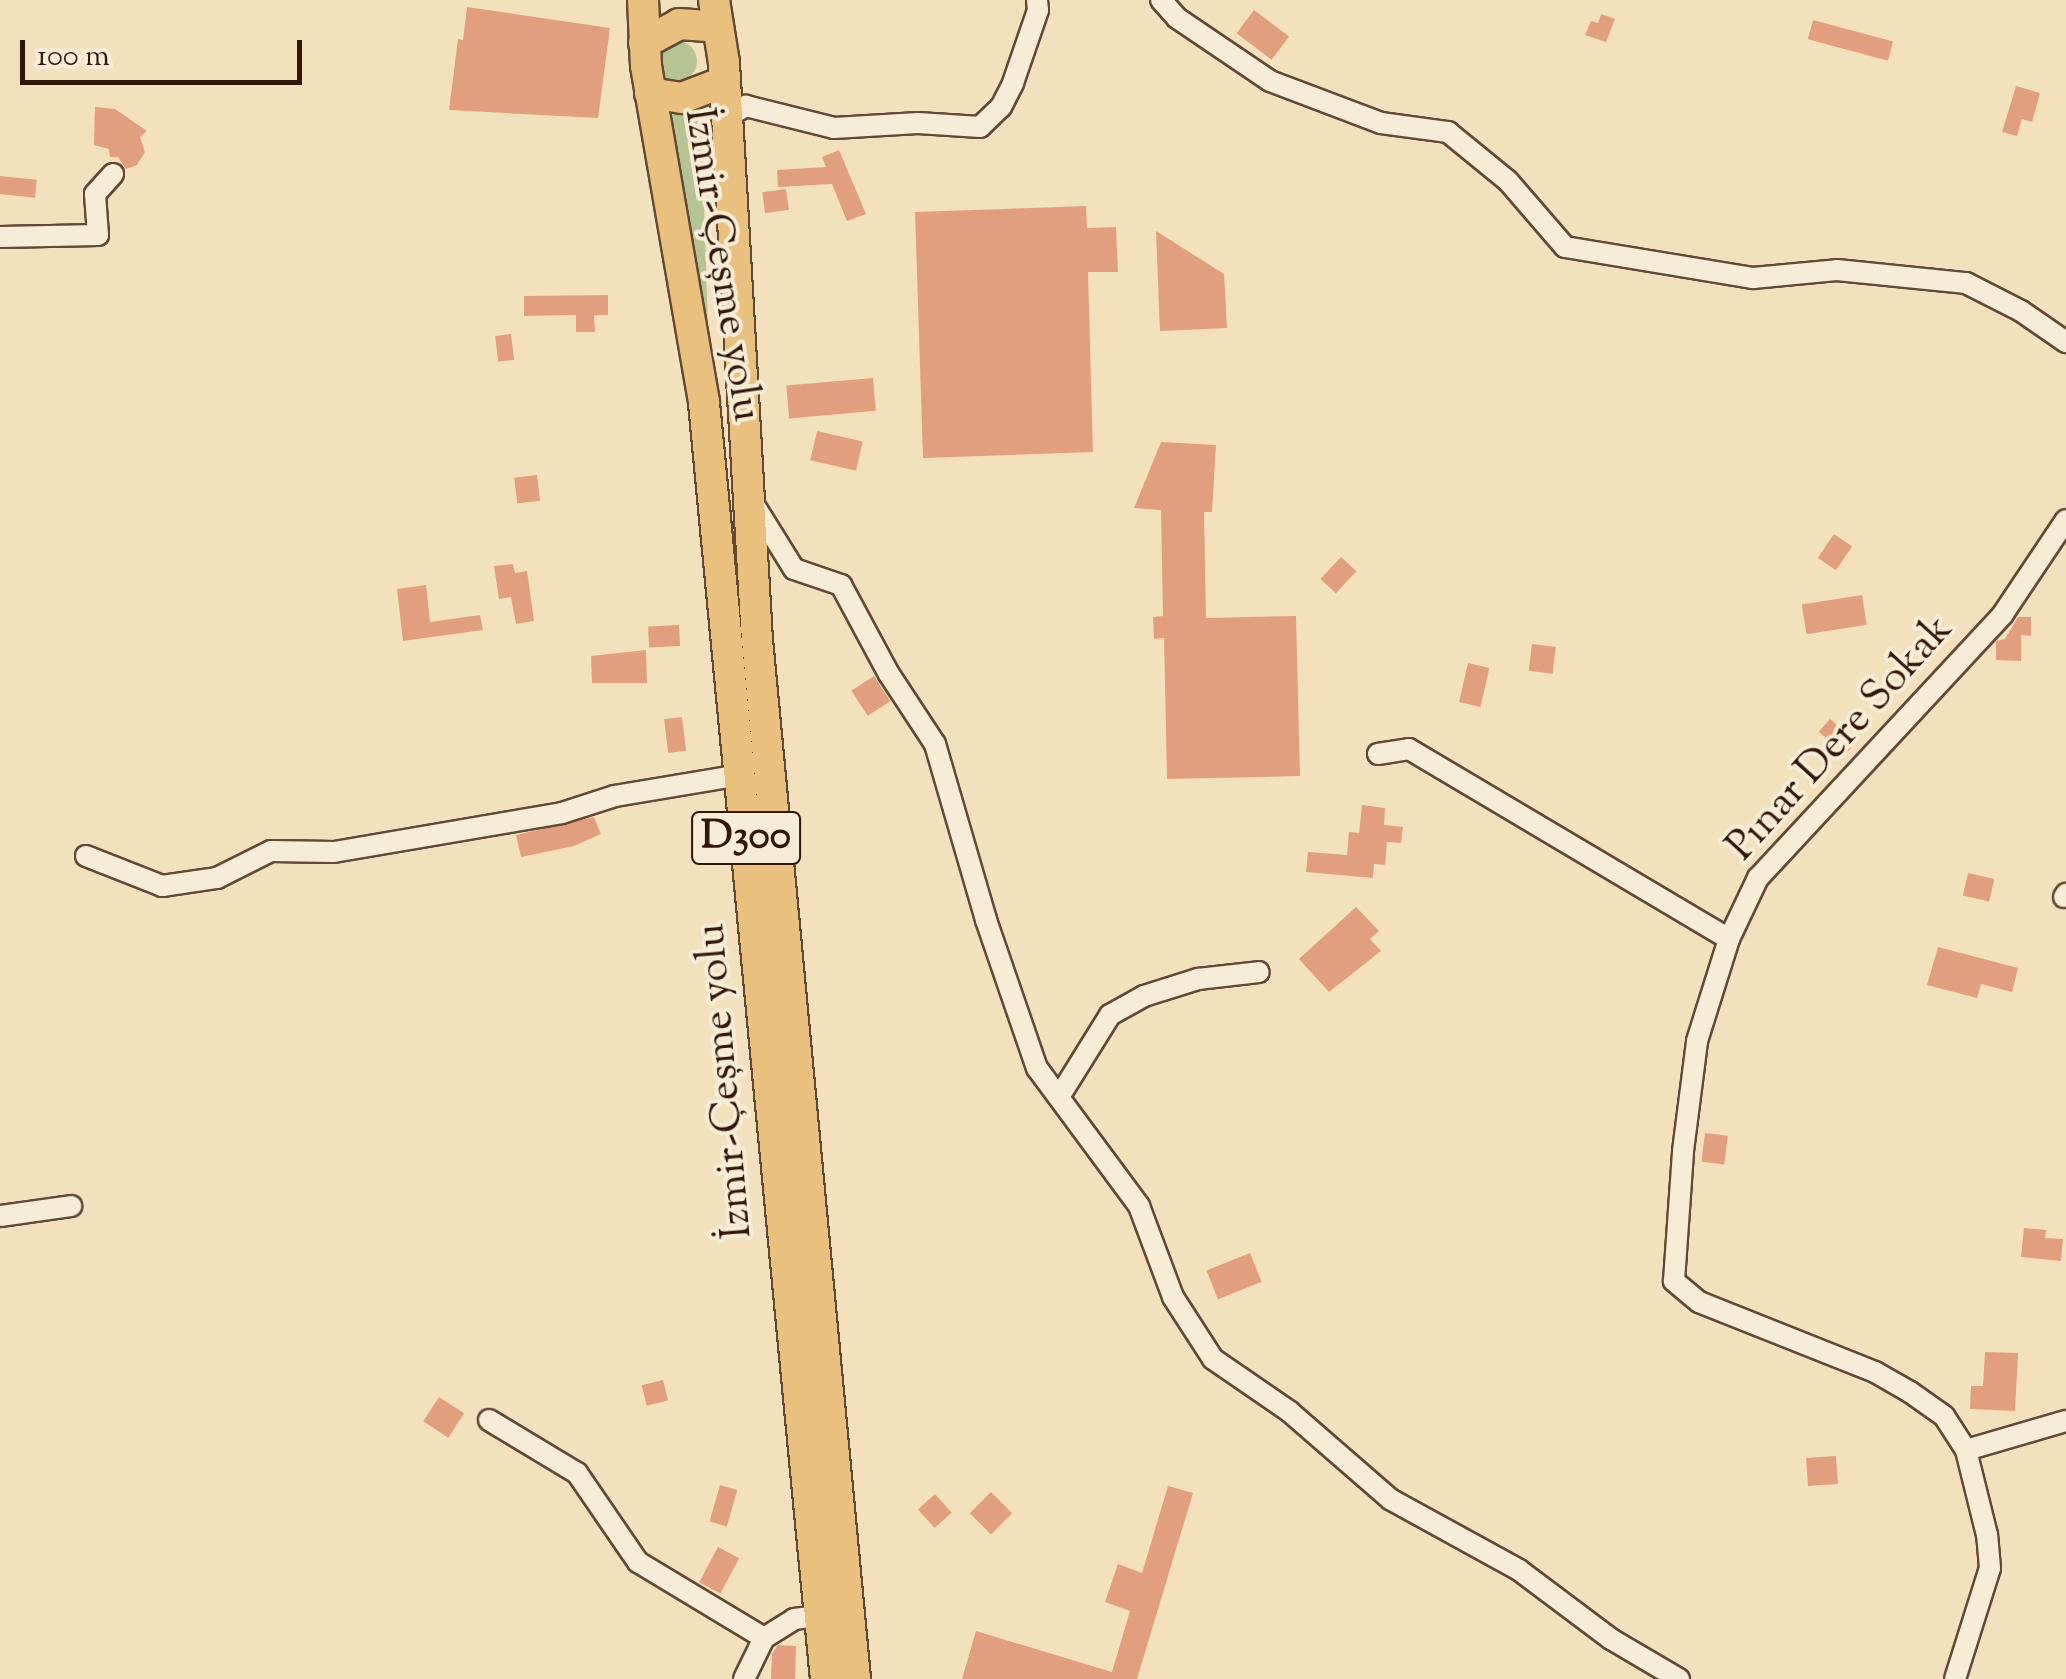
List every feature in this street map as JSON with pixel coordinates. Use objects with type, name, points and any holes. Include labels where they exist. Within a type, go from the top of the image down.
[{"type":"highway","name":"İzmir-Çeşme yolu","points":[[642,0],[650,93],[704,404],[826,1679]]},
{"type":"highway","name":"İzmir-Çeşme yolu","points":[[716,14],[724,82],[758,660],[855,1679]]},
{"type":"highway","points":[[644,43],[679,24],[716,14]]},
{"type":"highway","points":[[650,93],[682,98],[724,82]]},
{"type":"street","points":[[724,119],[746,106],[834,128],[918,123],[980,128],[1000,107],[1013,83],[1038,10],[1037,0]]},
{"type":"street","points":[[1161,0],[1178,18],[1270,82],[1381,123],[1448,132],[1508,181],[1565,247],[1753,278],[1838,270],[1966,283],[2022,311],[2066,342]]},
{"type":"street","points":[[0,237],[98,235],[95,194],[112,174]]},
{"type":"street","points":[[748,494],[794,569],[842,585],[889,674],[936,744],[986,920],[1037,1068],[1139,1206],[1173,1297],[1213,1359],[1290,1412],[1390,1499],[1519,1570],[1612,1639],[1679,1679]]},
{"type":"street","name":"Pınar Dere Sokak","points":[[1955,1679],[1990,1568],[1987,1534],[1966,1450],[1944,1416],[1875,1372],[1699,1302],[1674,1281],[1697,1041],[1728,939],[1758,878],[2003,614],[2066,520]]},
{"type":"street","points":[[1378,754],[1409,749],[1728,939]]},
{"type":"street","points":[[86,856],[162,886],[217,878],[271,851],[334,852],[562,813],[615,796],[740,775]]},
{"type":"street","points":[[1058,1097],[1110,1015],[1144,996],[1198,979],[1258,972]]},
{"type":"street","points":[[0,1216],[71,1206]]},
{"type":"street","points":[[489,1420],[577,1473],[638,1562],[764,1638]]},
{"type":"street","points":[[1966,1450],[2066,1421]]},
{"type":"street","points":[[744,1679],[764,1638],[794,1620],[820,1616]]},
{"type":"green space","points":[[677,41],[691,47],[697,61],[691,75],[677,81],[663,75],[657,61],[663,47]]},
{"type":"green space","points":[[701,111],[708,327],[717,432],[659,112]]},
{"type":"building","points":[[467,7],[610,28],[598,118],[449,110],[458,39],[463,40]]},
{"type":"building","points":[[1254,10],[1289,36],[1272,60],[1237,33]]},
{"type":"building","points":[[1601,14],[1615,19],[1606,42],[1585,35],[1591,21],[1598,23]]},
{"type":"building","points":[[1813,20],[1893,41],[1888,61],[1808,39]]},
{"type":"building","points":[[2016,86],[2040,93],[2032,122],[2022,119],[2017,136],[2002,132]]},
{"type":"building","points":[[95,107],[115,109],[147,131],[140,137],[145,152],[137,165],[126,169],[118,157],[110,157],[109,149],[94,145]]},
{"type":"building","points":[[839,150],[866,214],[847,221],[832,184],[778,187],[777,170],[826,167],[822,157]]},
{"type":"building","points":[[0,176],[37,180],[35,198],[0,194]]},
{"type":"building","points":[[786,189],[789,210],[765,213],[762,192]]},
{"type":"building","points":[[1086,206],[1087,228],[1116,227],[1118,272],[1088,272],[1093,452],[923,458],[915,212]]},
{"type":"building","points":[[1156,231],[1224,274],[1227,328],[1160,331]]},
{"type":"building","points":[[608,295],[608,315],[594,315],[595,332],[576,332],[576,315],[524,316],[524,296]]},
{"type":"building","points":[[511,334],[514,360],[498,362],[495,336]]},
{"type":"building","points":[[873,378],[876,411],[789,418],[786,386]]},
{"type":"building","points":[[817,431],[863,442],[856,471],[810,460]]},
{"type":"building","points":[[1161,442],[1216,445],[1212,512],[1204,512],[1206,618],[1296,616],[1300,776],[1167,779],[1164,638],[1154,639],[1153,617],[1163,616],[1161,510],[1134,508]]},
{"type":"building","points":[[537,475],[540,501],[517,504],[514,478]]},
{"type":"building","points":[[1834,534],[1852,546],[1836,570],[1818,558]]},
{"type":"building","points":[[1341,557],[1356,571],[1336,593],[1321,579]]},
{"type":"building","points":[[513,564],[515,573],[527,571],[534,621],[516,624],[511,597],[499,599],[494,566]]},
{"type":"building","points":[[426,585],[430,622],[480,615],[483,630],[403,641],[397,589]]},
{"type":"building","points":[[1862,595],[1867,625],[1806,634],[1802,605]]},
{"type":"building","points":[[2018,617],[2031,617],[2031,636],[2021,635],[2021,661],[1996,660],[1996,641],[2005,639]]},
{"type":"building","points":[[679,625],[680,646],[649,648],[648,627]]},
{"type":"building","points":[[1532,644],[1556,647],[1553,674],[1529,671]]},
{"type":"building","points":[[646,650],[647,683],[592,683],[591,656]]},
{"type":"building","points":[[1468,663],[1489,668],[1480,707],[1459,702]]},
{"type":"building","points":[[874,676],[890,701],[868,716],[851,691]]},
{"type":"building","points":[[682,717],[686,751],[668,753],[664,719]]},
{"type":"building","points":[[1830,719],[1856,742],[1845,755],[1819,732]]},
{"type":"building","points":[[1362,805],[1385,808],[1384,825],[1403,827],[1401,843],[1387,842],[1385,865],[1374,864],[1373,878],[1306,872],[1308,852],[1347,855],[1349,832],[1359,833]]},
{"type":"building","points":[[594,817],[601,834],[574,846],[521,857],[516,835]]},
{"type":"building","points":[[1968,873],[1994,879],[1989,901],[1963,895]]},
{"type":"building","points":[[1356,907],[1379,931],[1370,939],[1381,951],[1329,992],[1299,959]]},
{"type":"building","points":[[1938,947],[2018,968],[2012,992],[1981,984],[1977,998],[1927,985]]},
{"type":"building","points":[[1705,1133],[1728,1136],[1724,1165],[1701,1162]]},
{"type":"building","points":[[2024,1228],[2046,1230],[2045,1238],[2063,1239],[2061,1261],[2021,1257]]},
{"type":"building","points":[[1250,1253],[1262,1282],[1218,1299],[1206,1271]]},
{"type":"building","points":[[1985,1352],[2018,1353],[2015,1411],[1970,1409],[1971,1386],[1983,1386]]},
{"type":"building","points":[[663,1380],[668,1400],[647,1406],[642,1385]]},
{"type":"building","points":[[439,1397],[464,1413],[448,1438],[423,1421]]},
{"type":"building","points":[[1836,1456],[1838,1484],[1808,1486],[1806,1458]]},
{"type":"building","points":[[720,1485],[737,1490],[727,1526],[710,1522]]},
{"type":"building","points":[[1168,1486],[1193,1493],[1137,1679],[962,1679],[976,1631],[1112,1672],[1130,1611],[1105,1602],[1118,1564],[1142,1573]]},
{"type":"building","points":[[991,1492],[1012,1513],[991,1534],[970,1513]]},
{"type":"building","points":[[935,1494],[952,1513],[935,1528],[918,1509]]},
{"type":"building","points":[[718,1547],[739,1558],[720,1594],[699,1582]]},
{"type":"building","points":[[778,1645],[796,1646],[795,1679],[771,1679],[772,1654]]}]
